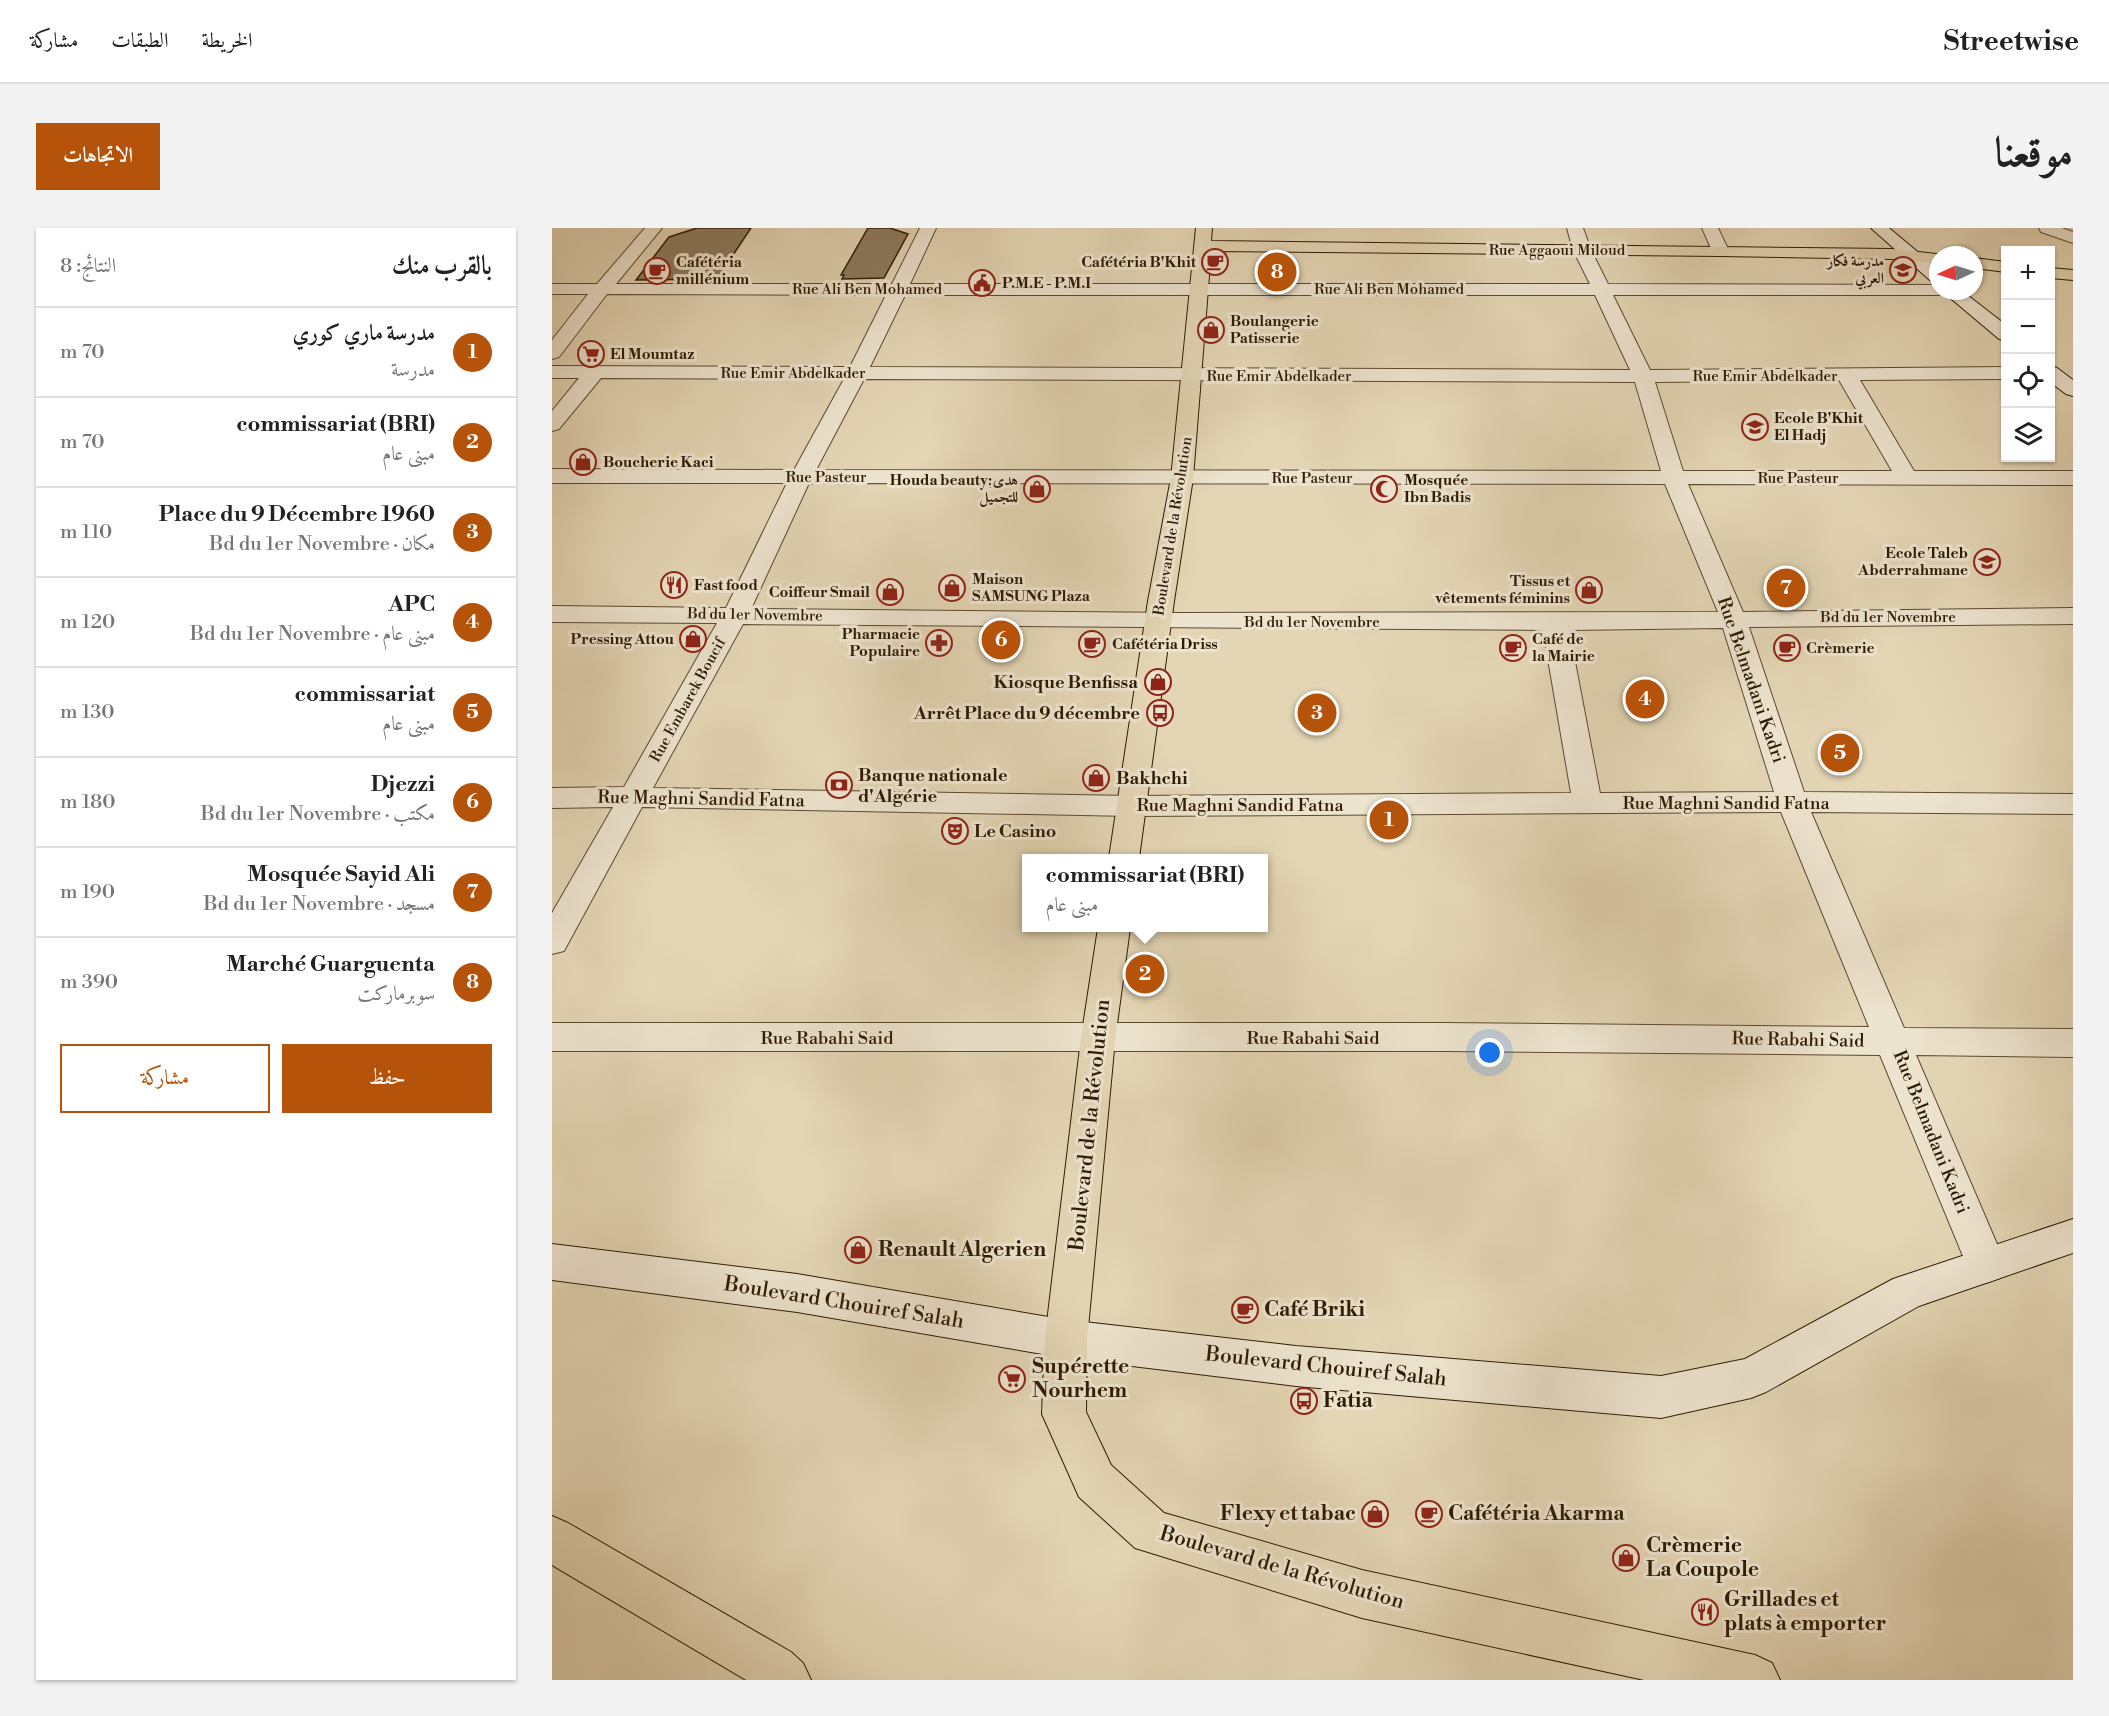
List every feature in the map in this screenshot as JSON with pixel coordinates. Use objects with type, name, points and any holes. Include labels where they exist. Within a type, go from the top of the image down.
[{"type":"main road","name":"Rue Aggaoui Miloud","points":[[1203,237],[1579,239],[1720,251],[1929,257]]},
{"type":"main road","name":"Boulevard de la Révolution","points":[[1125,854],[1169,621],[1193,376],[1203,237]]},
{"type":"main road","points":[[1983,264],[2001,266]]},
{"type":"main road","points":[[2055,273],[2073,275]]},
{"type":"main road","name":"Boulevard de la Révolution","points":[[1113,932],[1098,1039],[1066,1339],[1064,1414],[1095,1480],[1151,1532],[1362,1594],[1755,1680]]},
{"type":"main road","points":[[552,1539],[774,1669],[786,1680]]},
{"type":"street","points":[[552,353],[654,228]]},
{"type":"street","name":"Rue Embarek Boucif","points":[[552,942],[735,615],[801,477],[856,374],[928,228]]},
{"type":"street","points":[[1710,228],[1720,251]]},
{"type":"street","points":[[1879,228],[1929,271]]},
{"type":"street","points":[[2047,228],[2073,238]]},
{"type":"street","name":"Rue Belmadani Kadri","points":[[1579,239],[1643,376],[1674,478],[1733,618],[1792,802],[1986,1265]]},
{"type":"street","name":"Rue Ali Ben Mohamed","points":[[552,289],[1929,290]]},
{"type":"street","points":[[1962,300],[2001,331]]},
{"type":"street","name":"Rue Emir Abdelkader","points":[[552,372],[1193,376],[2001,374]]},
{"type":"street","points":[[552,425],[595,372]]},
{"type":"street","points":[[1847,375],[1907,478]]},
{"type":"street","points":[[2055,376],[2073,390]]},
{"type":"street","name":"Rue Pasteur","points":[[552,476],[2073,478]]},
{"type":"street","name":"Bd du 1er Novembre","points":[[552,614],[1169,621],[1555,622],[1733,618],[2073,616]]},
{"type":"street","points":[[1555,622],[1587,803]]},
{"type":"street","name":"Rue Maghni Sandid Fatna","points":[[552,798],[633,797],[1132,806],[1792,802],[2073,804]]},
{"type":"street","name":"Rue Rabahi Said","points":[[552,1037],[1098,1039],[1444,1037],[2073,1043]]},
{"type":"street","name":"Boulevard Chouiref Salah","points":[[552,1262],[797,1293],[1066,1339],[1296,1366],[1661,1397],[1750,1377],[1907,1292],[2073,1236]]},
{"type":"building","points":[[697,228],[751,228],[717,279],[636,280],[669,237]]},
{"type":"building","points":[[868,228],[890,228],[908,234],[884,278],[842,279],[844,275],[841,275]]},
{"type":"place","name":"Cafétéria B'Khit","points":[[1215,262]]},
{"type":"place","name":"مدرسة فكار العربي","points":[[1903,270]]},
{"type":"place","name":"Cafétéria millénium","points":[[657,271]]},
{"type":"place","name":"Marché Guarguenta","points":[[1277,272]]},
{"type":"place","name":"P.M.E - P.M.I","points":[[982,283]]},
{"type":"place","name":"Boulangerie Patisserie","points":[[1211,330]]},
{"type":"place","name":"El Moumtaz","points":[[591,354]]},
{"type":"place","name":"Ecole B'Khit El Hadj","points":[[1755,427]]},
{"type":"place","name":"Boucherie Kaci","points":[[583,462]]},
{"type":"place","name":"Houda beauty;هدى للتجميل","points":[[1037,489]]},
{"type":"place","name":"Mosquée Ibn Badis","points":[[1384,489]]},
{"type":"place","name":"Ecole Taleb Abderrahmane","points":[[1987,562]]},
{"type":"place","name":"Fast food","points":[[674,585]]},
{"type":"place","name":"Maison SAMSUNG Plaza","points":[[952,588]]},
{"type":"place","name":"Mosquée Sayid Ali","points":[[1786,588]]},
{"type":"place","name":"Tissus et vêtements féminins","points":[[1589,590]]},
{"type":"place","name":"Coiffeur Smail","points":[[890,592]]},
{"type":"place","name":"Pressing Attou","points":[[693,639]]},
{"type":"place","name":"Djezzi","points":[[1001,640]]},
{"type":"place","name":"Pharmacie Populaire","points":[[939,643]]},
{"type":"place","name":"Cafétéria Driss","points":[[1092,644]]},
{"type":"place","name":"Café de la Mairie","points":[[1513,648]]},
{"type":"place","name":"Crèmerie","points":[[1787,648]]},
{"type":"place","name":"Kiosque Benfissa","points":[[1158,682]]},
{"type":"place","name":"APC","points":[[1645,699]]},
{"type":"place","name":"Arrêt Place du 9 décembre","points":[[1160,713]]},
{"type":"place","name":"Place du 9 Décembre 1960","points":[[1317,713]]},
{"type":"place","name":"commissariat","points":[[1840,753]]},
{"type":"place","name":"Bakhchi","points":[[1096,778]]},
{"type":"place","name":"Banque nationale d'Algérie","points":[[839,785]]},
{"type":"place","name":"مدرسة ماري كوري","points":[[1389,820]]},
{"type":"place","name":"Le Casino","points":[[955,831]]},
{"type":"place","name":"commissariat (BRI)","points":[[1145,974]]},
{"type":"place","name":"Renault Algerien","points":[[858,1250]]},
{"type":"place","name":"Café Briki","points":[[1245,1310]]},
{"type":"place","name":"Supérette Nourhem","points":[[1012,1379]]},
{"type":"place","name":"Fatia","points":[[1304,1401]]},
{"type":"place","name":"Flexy et tabac","points":[[1375,1514]]},
{"type":"place","name":"Cafétéria Akarma","points":[[1429,1514]]},
{"type":"place","name":"Crèmerie La Coupole","points":[[1626,1558]]},
{"type":"place","name":"Grillades et plats à emporter","points":[[1705,1612]]}]
